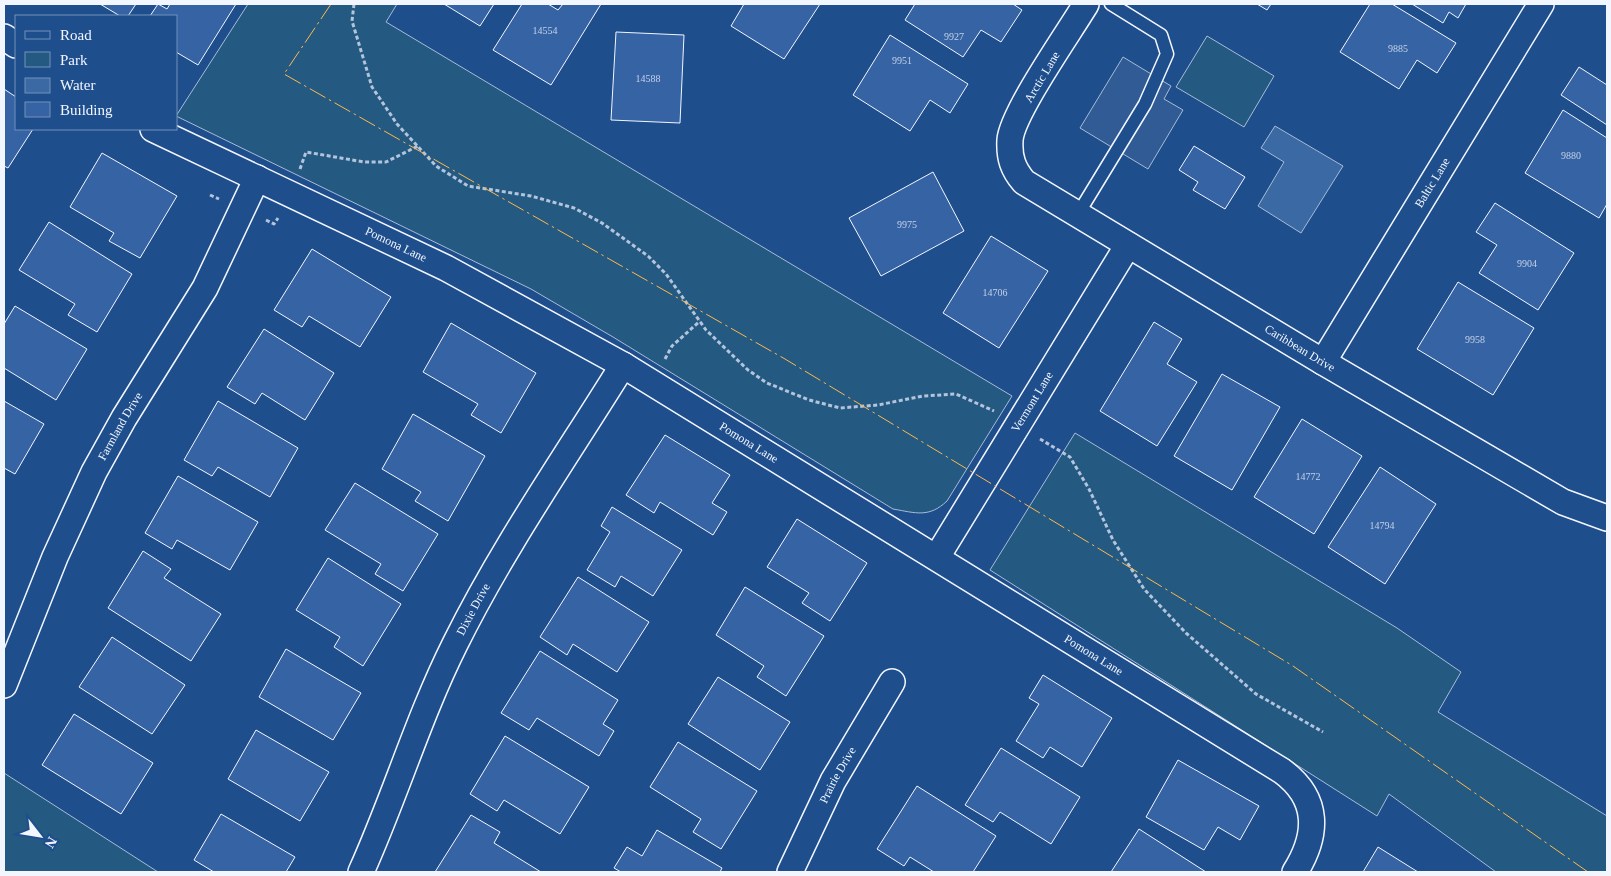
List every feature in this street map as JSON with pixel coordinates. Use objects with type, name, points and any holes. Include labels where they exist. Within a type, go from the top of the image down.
[{"type":"street","name":"Arctic Lane","points":[[1010,155],[1010,138],[1018,115],[1086,4]]},
{"type":"street","name":"Baltic Lane","points":[[1323,362],[1541,4]]},
{"type":"street","points":[[4,37],[15,44]]},
{"type":"street","name":"Pomona Lane","points":[[155,130],[446,268],[623,365],[1282,771],[1297,783],[1310,807],[1312,825],[1310,842],[1295,872]]},
{"type":"street","name":"Caribbean Drive","points":[[1010,155],[1013,170],[1024,182],[1323,362],[1563,502],[1607,518]]},
{"type":"street","name":"Farmland Drive","points":[[4,685],[64,535],[94,472],[124,418],[205,288],[257,178]]},
{"type":"street","name":"Vermont Lane","points":[[937,557],[1128,245]]},
{"type":"street","name":"Dixie Drive","points":[[361,872],[384,818],[428,701],[458,638],[500,564],[623,365]]},
{"type":"street","name":"Prairie Drive","points":[[790,872],[833,781],[892,682]]},
{"type":"lane","points":[[1078,214],[1145,104],[1167,54],[1161,35],[1111,4]]},
{"type":"path","points":[[354,4],[352,21],[372,87],[397,124],[436,166],[468,186],[531,196],[574,208],[602,223],[654,262],[666,274],[700,321],[748,370],[767,383],[809,400],[840,408],[878,405],[923,396],[956,394],[1018,424],[1070,457],[1089,489],[1113,540],[1144,589],[1186,633],[1256,694],[1322,732]]},
{"type":"path","points":[[652,382],[672,346],[700,321]]},
{"type":"green space","points":[[248,4],[397,4],[386,22],[1012,396],[947,501],[934,510],[922,513],[893,509],[613,337],[531,289],[178,117],[178,113]]},
{"type":"green space","points":[[1207,36],[1274,76],[1244,127],[1176,87]]},
{"type":"green space","points":[[1075,433],[1397,628],[1461,672],[1438,712],[1607,816],[1607,872],[1496,872],[1389,794],[1377,816],[990,570]]},
{"type":"green space","points":[[4,773],[158,872],[4,872]]},
{"type":"shaded area","points":[[1123,57],[1171,86],[1164,99],[1183,110],[1148,169],[1080,128]]},
{"type":"water","points":[[1275,126],[1343,166],[1301,233],[1258,206],[1284,162],[1261,148]]},
{"type":"building","points":[[100,4],[136,4],[129,15],[118,15]]},
{"type":"building","points":[[158,4],[167,9],[170,4],[236,4],[198,65],[178,53],[178,15],[151,15]]},
{"type":"building","points":[[444,4],[494,4],[480,26]]},
{"type":"building","points":[[522,4],[548,4],[558,10],[563,4],[601,4],[551,85],[493,50]]},
{"type":"building","points":[[744,4],[820,4],[784,59],[731,26]]},
{"type":"building","points":[[915,4],[1013,4],[1022,10],[1001,42],[981,30],[963,57],[905,20]]},
{"type":"building","points":[[1257,4],[1271,4],[1267,10]]},
{"type":"building","points":[[1370,4],[1392,4],[1456,43],[1437,73],[1417,60],[1399,89],[1340,52]]},
{"type":"building","points":[[1412,4],[1466,4],[1458,18],[1449,12],[1443,23]]},
{"type":"building","points":[[616,32],[684,35],[680,123],[611,120]]},
{"type":"building","points":[[890,35],[968,84],[950,113],[930,100],[910,131],[853,95]]},
{"type":"building","points":[[1579,67],[1607,85],[1607,125],[1561,95]]},
{"type":"building","points":[[4,89],[15,96],[15,130],[32,130],[8,168],[4,166]]},
{"type":"building","points":[[1563,110],[1607,138],[1607,204],[1599,218],[1525,173]]},
{"type":"building","points":[[1194,146],[1245,177],[1225,209],[1193,190],[1198,182],[1179,170]]},
{"type":"building","points":[[102,153],[177,196],[140,258],[109,241],[114,233],[70,207]]},
{"type":"building","points":[[933,172],[964,231],[881,276],[849,218]]},
{"type":"building","points":[[1495,203],[1574,253],[1538,310],[1479,273],[1497,245],[1476,232]]},
{"type":"building","points":[[49,222],[132,274],[97,332],[68,315],[75,304],[19,270]]},
{"type":"building","points":[[991,236],[1048,271],[999,348],[943,313]]},
{"type":"building","points":[[312,249],[391,297],[360,347],[309,316],[302,327],[274,310]]},
{"type":"building","points":[[1458,282],[1534,328],[1493,395],[1417,349]]},
{"type":"building","points":[[15,306],[87,349],[56,400],[4,368],[4,324]]},
{"type":"building","points":[[1154,322],[1182,339],[1167,364],[1197,382],[1157,446],[1100,411]]},
{"type":"building","points":[[451,323],[536,373],[501,433],[471,415],[478,404],[423,372]]},
{"type":"building","points":[[264,329],[334,373],[305,420],[262,393],[255,404],[227,387]]},
{"type":"building","points":[[1222,374],[1280,407],[1232,490],[1174,456]]},
{"type":"building","points":[[4,401],[44,424],[15,474],[4,468]]},
{"type":"building","points":[[218,401],[298,448],[270,497],[218,467],[212,476],[184,460]]},
{"type":"building","points":[[413,414],[485,456],[448,521],[415,501],[421,492],[382,469]]},
{"type":"building","points":[[1302,419],[1362,456],[1314,534],[1254,497]]},
{"type":"building","points":[[665,435],[730,475],[712,503],[727,512],[713,535],[660,502],[654,513],[626,495]]},
{"type":"building","points":[[1380,467],[1436,504],[1385,584],[1328,547]]},
{"type":"building","points":[[178,476],[258,522],[230,570],[177,540],[172,549],[145,533]]},
{"type":"building","points":[[355,483],[438,534],[403,591],[375,574],[381,564],[325,530]]},
{"type":"building","points":[[612,507],[682,550],[653,596],[621,576],[615,587],[587,570],[610,532],[601,526]]},
{"type":"building","points":[[797,519],[867,563],[830,621],[802,603],[809,593],[767,567]]},
{"type":"building","points":[[143,551],[171,569],[164,578],[221,614],[191,661],[108,608]]},
{"type":"building","points":[[328,558],[401,604],[363,666],[334,647],[340,637],[296,610]]},
{"type":"building","points":[[578,577],[649,622],[617,672],[573,644],[567,655],[540,637]]},
{"type":"building","points":[[745,587],[824,636],[786,696],[757,677],[764,666],[716,635]]},
{"type":"building","points":[[112,637],[185,685],[152,734],[79,687]]},
{"type":"building","points":[[286,649],[361,693],[333,740],[259,697]]},
{"type":"building","points":[[540,651],[618,700],[603,724],[614,731],[599,756],[537,718],[529,730],[501,713]]},
{"type":"building","points":[[1043,675],[1112,718],[1082,767],[1050,747],[1043,758],[1016,741],[1039,704],[1029,698]]},
{"type":"building","points":[[718,677],[790,722],[760,770],[688,724]]},
{"type":"building","points":[[74,714],[153,763],[121,814],[42,765]]},
{"type":"building","points":[[256,730],[329,772],[300,821],[228,779]]},
{"type":"building","points":[[505,736],[589,787],[560,834],[504,800],[497,811],[470,794]]},
{"type":"building","points":[[678,742],[757,791],[721,849],[693,832],[701,819],[650,787]]},
{"type":"building","points":[[1001,748],[1080,797],[1051,844],[1000,812],[993,822],[965,805]]},
{"type":"building","points":[[1178,760],[1259,806],[1240,840],[1218,827],[1204,850],[1146,817]]},
{"type":"building","points":[[917,786],[996,836],[973,872],[934,872],[910,857],[904,866],[877,849]]},
{"type":"building","points":[[221,814],[295,857],[286,872],[214,872],[194,860]]},
{"type":"building","points":[[471,815],[500,832],[494,843],[541,872],[435,872]]},
{"type":"building","points":[[1139,829],[1206,872],[1111,872]]},
{"type":"building","points":[[657,830],[722,868],[720,872],[621,872],[614,868],[627,847],[642,856]]},
{"type":"building","points":[[1378,847],[1418,872],[1363,872]]},
{"type":"power","points":[[331,4],[284,74],[785,359],[1293,666],[1588,872]]}]
